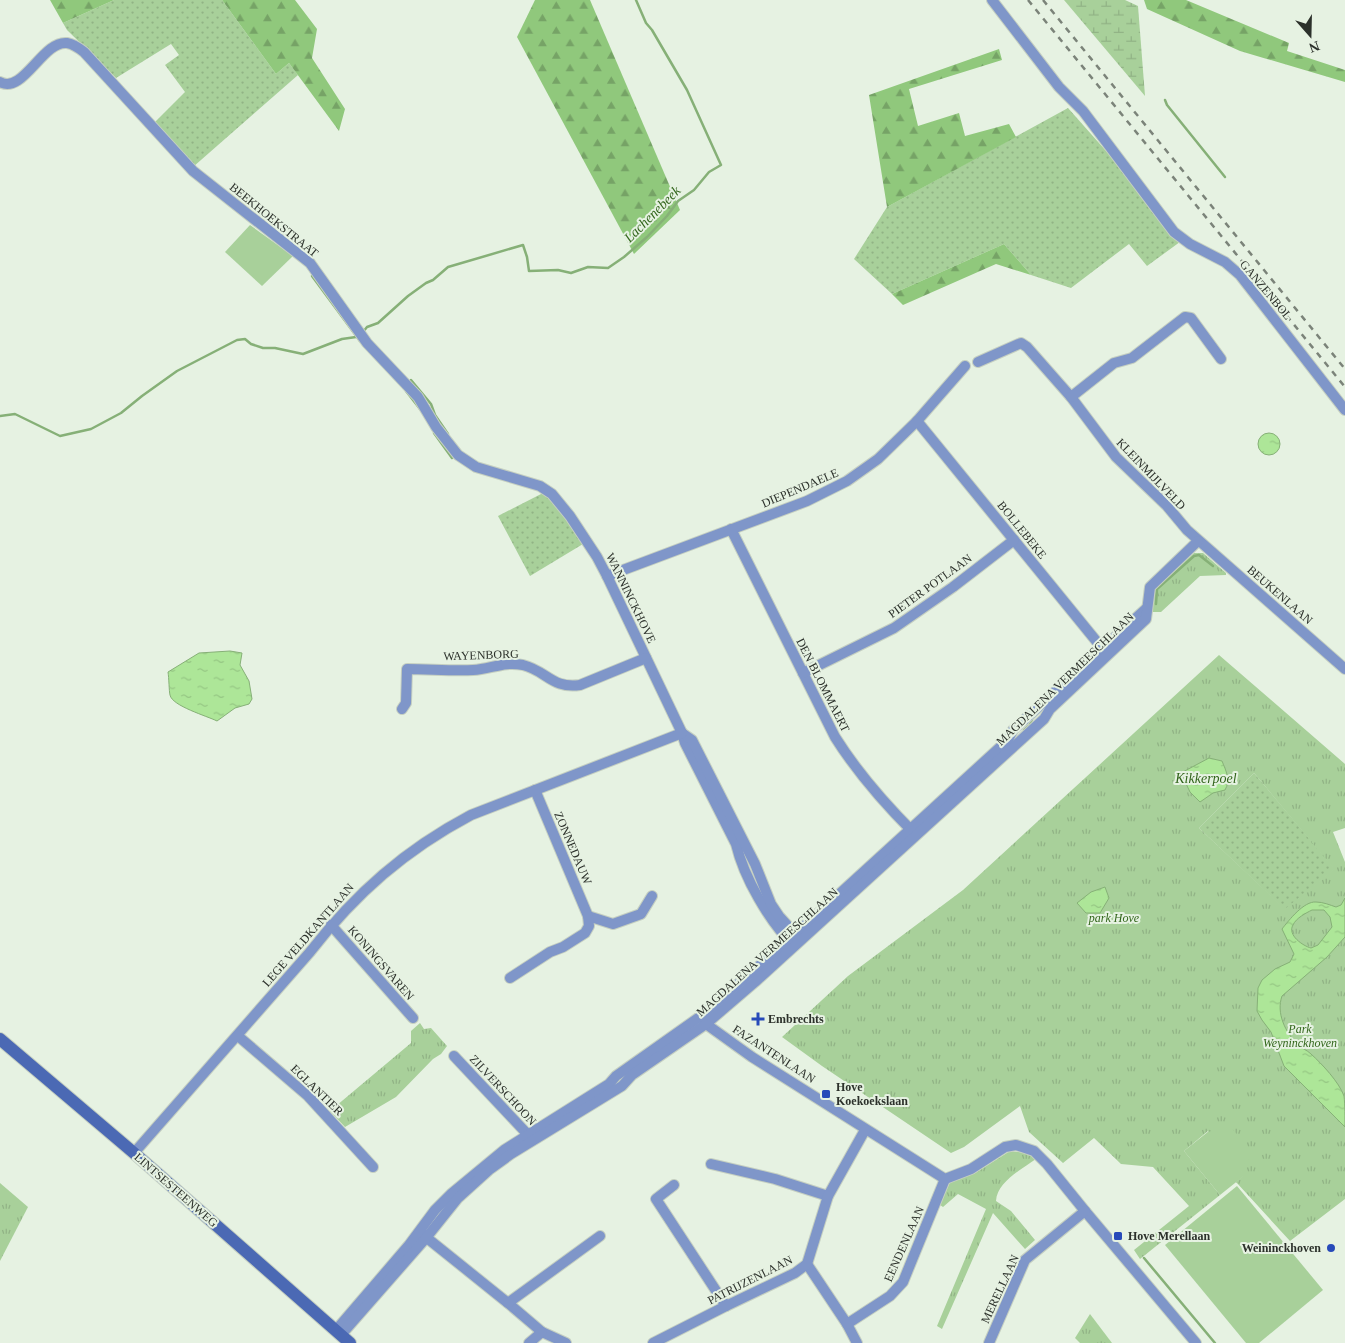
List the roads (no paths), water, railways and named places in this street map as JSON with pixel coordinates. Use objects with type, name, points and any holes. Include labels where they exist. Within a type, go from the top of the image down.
[{"type":"street","name":"GANZENBOL","points":[[992,0],[1060,87],[1083,111],[1174,232],[1190,244],[1225,262],[1240,275],[1345,410]]},
{"type":"street","name":"BEEKHOEKSTRAAT","points":[[0,82],[11,84],[19,79],[52,47],[60,43],[75,46],[84,52],[193,171],[310,263],[367,343],[418,397],[436,427],[458,455],[476,467],[540,486]]},
{"type":"street","points":[[1071,397],[1114,363],[1132,358],[1185,317],[1191,318],[1221,359]]},
{"type":"street","name":"KLEINMIJLVELD","points":[[978,362],[1014,346],[1024,344],[1071,397],[1119,461],[1167,506],[1198,541]]},
{"type":"street","name":"DIEPENDAELE","points":[[607,576],[808,501],[847,482],[878,459],[917,421],[966,366]]},
{"type":"street","name":"BOLLEBEKE","points":[[917,421],[1105,652]]},
{"type":"street","name":"WANNINCKHOVE","points":[[540,486],[559,502],[597,557],[682,733],[685,743],[736,844],[739,856],[765,909],[773,922],[795,940]]},
{"type":"street","name":"DEN BLOMMAERT","points":[[731,529],[826,722],[866,781],[914,832]]},
{"type":"street","name":"PIETER POTLAAN","points":[[803,673],[894,628],[953,587],[1014,540]]},
{"type":"street","name":"MAGDALENA VERMEESCHLAAN","points":[[343,1336],[423,1235],[458,1198],[532,1138],[622,1086],[632,1076],[704,1020],[795,940],[914,832],[1008,740],[1013,730],[1146,619],[1150,587],[1198,541]]},
{"type":"street","name":"BEUKENLAAN","points":[[1198,541],[1345,669]]},
{"type":"street","name":"WAYENBORG","points":[[402,709],[406,703],[407,669],[472,670],[499,664],[514,664],[532,668],[558,684],[572,686],[580,685],[646,658]]},
{"type":"street","name":"LEGE VELDKANTLAAN","points":[[134,1153],[238,1036],[331,925],[373,882],[417,846],[471,815],[682,733]]},
{"type":"street","name":"ZONNEDAUW","points":[[535,790],[588,916]]},
{"type":"street","points":[[510,978],[550,952],[564,947],[585,933],[589,926],[588,916],[613,924],[641,914],[652,896]]},
{"type":"street","name":"KONINGSVAREN","points":[[331,925],[413,1018]]},
{"type":"street","name":"FAZANTENLAAN","points":[[704,1020],[752,1057],[945,1179]]},
{"type":"street","name":"EGLANTIER","points":[[238,1036],[308,1096],[373,1167]]},
{"type":"street","name":"LINTSESTEENWEG","points":[[0,1039],[134,1153],[343,1336]]},
{"type":"street","name":"ZILVERSCHOON","points":[[454,1056],[532,1138]]},
{"type":"street","name":"PATRIJZENLAAN","points":[[658,1342],[794,1273],[807,1264],[828,1196],[866,1130]]},
{"type":"street","points":[[945,1179],[964,1173],[1005,1147],[1020,1146],[1034,1151],[1047,1164],[1085,1212],[1196,1343]]},
{"type":"street","points":[[711,1164],[775,1179],[828,1196]]},
{"type":"street","name":"EENDENLAAN","points":[[846,1324],[890,1296],[903,1282],[945,1179]]},
{"type":"street","points":[[674,1185],[656,1199],[726,1306]]},
{"type":"street","name":"MERELLAAN","points":[[989,1343],[1025,1260],[1085,1212]]},
{"type":"street","points":[[423,1235],[542,1332],[566,1343]]},
{"type":"street","points":[[508,1303],[600,1236]]},
{"type":"street","points":[[807,1264],[857,1343]]},
{"type":"street","points":[[529,1343],[542,1332]]},
{"type":"water","points":[[1269,433],[1279,440],[1280,444],[1273,454],[1269,455],[1259,448],[1258,444],[1265,434]]},
{"type":"water","points":[[230,651],[242,653],[240,665],[249,681],[252,699],[249,704],[235,708],[217,721],[183,707],[172,699],[168,672],[199,653]]},
{"type":"water","name":"Kikkerpoel","points":[[1209,758],[1222,761],[1228,783],[1225,790],[1213,793],[1200,802],[1190,792],[1181,773]]},
{"type":"water","points":[[1105,887],[1109,898],[1100,913],[1086,913],[1077,903],[1091,892]]},
{"type":"water","points":[[1345,898],[1345,937],[1327,957],[1282,996],[1280,1009],[1283,1022],[1293,1040],[1320,1063],[1342,1091],[1344,1096],[1345,1127],[1284,1066],[1271,1032],[1257,1011],[1258,988],[1262,980],[1275,969],[1290,962],[1294,954],[1282,929],[1285,925],[1297,912],[1311,903],[1321,902],[1336,907],[1341,905]],"holes":[[[1312,910],[1324,910],[1330,917],[1332,927],[1318,945],[1311,948],[1304,945],[1292,933],[1294,922]]]},
{"type":"waterway","name":"Lachenebeek","points":[[363,332],[367,327],[378,323],[408,296],[433,280],[448,267],[523,245],[529,271],[558,270],[571,273],[588,267],[608,268],[647,237],[678,201],[694,190],[709,172],[721,165],[687,90],[646,23],[636,0]]},
{"type":"waterway","points":[[1165,100],[1225,177]]},
{"type":"waterway","points":[[312,276],[360,341]]},
{"type":"waterway","points":[[0,416],[15,414],[60,436],[91,429],[121,413],[177,371],[237,340],[245,339],[251,344],[263,348],[275,348],[303,354],[342,339],[356,337]]},
{"type":"waterway","points":[[411,380],[431,404],[435,415],[448,434]]},
{"type":"waterway","points":[[406,391],[420,409]]},
{"type":"waterway","points":[[434,433],[452,458]]},
{"type":"waterway","points":[[1156,604],[1157,589],[1194,556],[1199,555],[1213,566]]},
{"type":"waterway","points":[[1024,730],[1030,725],[1032,719]]},
{"type":"waterway","points":[[615,1085],[626,1075]]},
{"type":"waterway","points":[[1144,1258],[1215,1343]]},
{"type":"railway","points":[[1028,0],[1345,387]]},
{"type":"railway","points":[[1043,0],[1345,369]]},
{"type":"place","name":"Embrechts","points":[[758,1019]]},
{"type":"place","name":"Hove Koekoekslaan","points":[[826,1094]]},
{"type":"place","name":"Hove Merellaan","points":[[1118,1236]]},
{"type":"place","name":"Weininckhoven","points":[[1331,1248]]},
{"type":"park label","name":"park Hove","points":[[1114,918]]},
{"type":"park label","name":"Park Weyninckhoven","points":[[1300,1036]]}]
